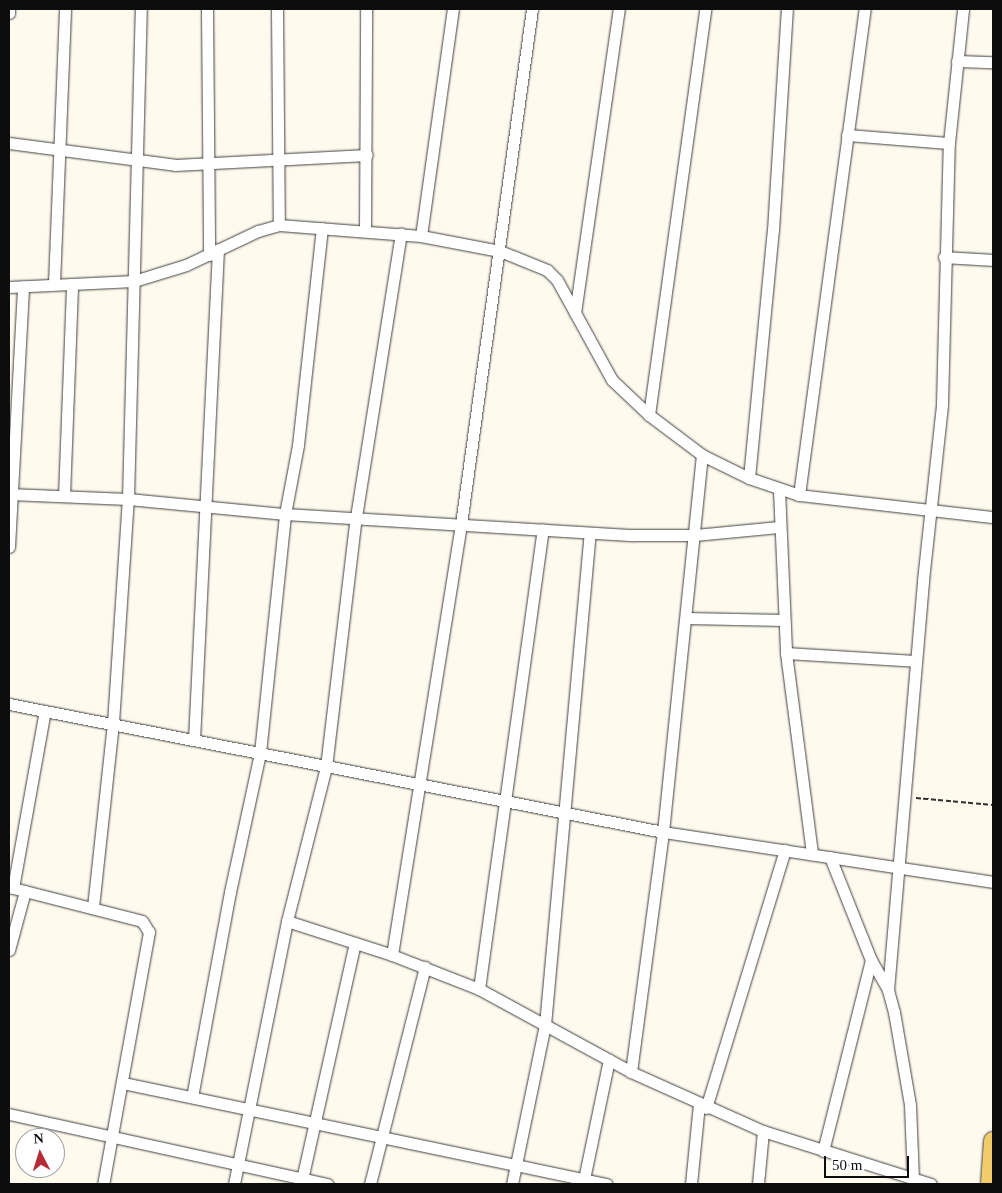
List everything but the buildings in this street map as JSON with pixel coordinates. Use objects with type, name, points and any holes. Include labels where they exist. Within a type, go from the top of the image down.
[{"type":"main road","points":[[990,1184],[993,1141]]},
{"type":"street","points":[[54,284],[65,9]]},
{"type":"street","points":[[93,908],[113,723],[128,499],[141,9]]},
{"type":"street","points":[[194,740],[206,506],[213,252],[206,166],[207,9]]},
{"type":"street","points":[[277,9],[280,225]]},
{"type":"street","points":[[365,231],[367,155],[366,9]]},
{"type":"street","points":[[421,236],[453,9]]},
{"type":"street","points":[[392,955],[461,524],[532,9]]},
{"type":"street","points":[[575,313],[619,9]]},
{"type":"street","points":[[649,415],[705,9]]},
{"type":"street","points":[[749,478],[772,240],[787,9]]},
{"type":"street","points":[[799,495],[865,9]]},
{"type":"street","points":[[913,1179],[906,1074],[888,990],[916,661],[942,404],[944,257],[949,143],[963,9]]},
{"type":"street","points":[[957,61],[993,62]]},
{"type":"street","points":[[847,136],[949,143]]},
{"type":"street","points":[[9,143],[58,152],[138,159],[175,165],[206,166],[278,159],[367,155]]},
{"type":"street","points":[[9,287],[134,281],[160,275],[280,225],[421,236],[500,251],[547,270],[557,280],[612,380],[649,415],[702,455],[749,478],[779,490],[799,495],[930,512],[993,517]]},
{"type":"street","points":[[192,1097],[230,892],[260,753],[285,514],[298,445],[322,228]]},
{"type":"street","points":[[234,1184],[287,921],[326,767],[356,517],[401,234]]},
{"type":"street","points":[[944,257],[993,260]]},
{"type":"street","points":[[64,496],[72,284]]},
{"type":"street","points":[[9,547],[23,286]]},
{"type":"street","points":[[631,1072],[663,832],[702,455]]},
{"type":"street","points":[[779,490],[779,527],[786,654],[812,854]]},
{"type":"street","points":[[11,494],[128,499],[285,514],[590,533],[695,535],[779,527]]},
{"type":"street","points":[[479,989],[508,800],[544,529]]},
{"type":"street","points":[[512,1184],[545,1025],[566,813],[590,533]]},
{"type":"street","points":[[686,618],[784,620]]},
{"type":"street","points":[[786,654],[916,661]]},
{"type":"street","points":[[9,704],[113,723],[326,767],[508,800],[663,832],[993,882]]},
{"type":"street","points":[[9,950],[16,889],[45,711]]},
{"type":"street","points":[[691,1184],[703,1106],[785,850]]},
{"type":"street","points":[[830,857],[871,960],[888,990]]},
{"type":"street","points":[[16,889],[142,921],[149,932],[123,1083],[102,1184]]},
{"type":"street","points":[[287,921],[392,955],[479,989],[631,1072],[763,1132],[932,1184]]},
{"type":"street","points":[[301,1181],[355,943]]},
{"type":"street","points":[[823,1151],[871,960]]},
{"type":"street","points":[[370,1184],[425,967]]},
{"type":"street","points":[[584,1182],[609,1060]]},
{"type":"street","points":[[123,1083],[516,1165],[584,1182],[607,1184]]},
{"type":"street","points":[[9,1114],[113,1136],[301,1181],[327,1184]]},
{"type":"street","points":[[758,1184],[763,1132]]},
{"type":"path","points":[[904,797],[993,805]]}]
